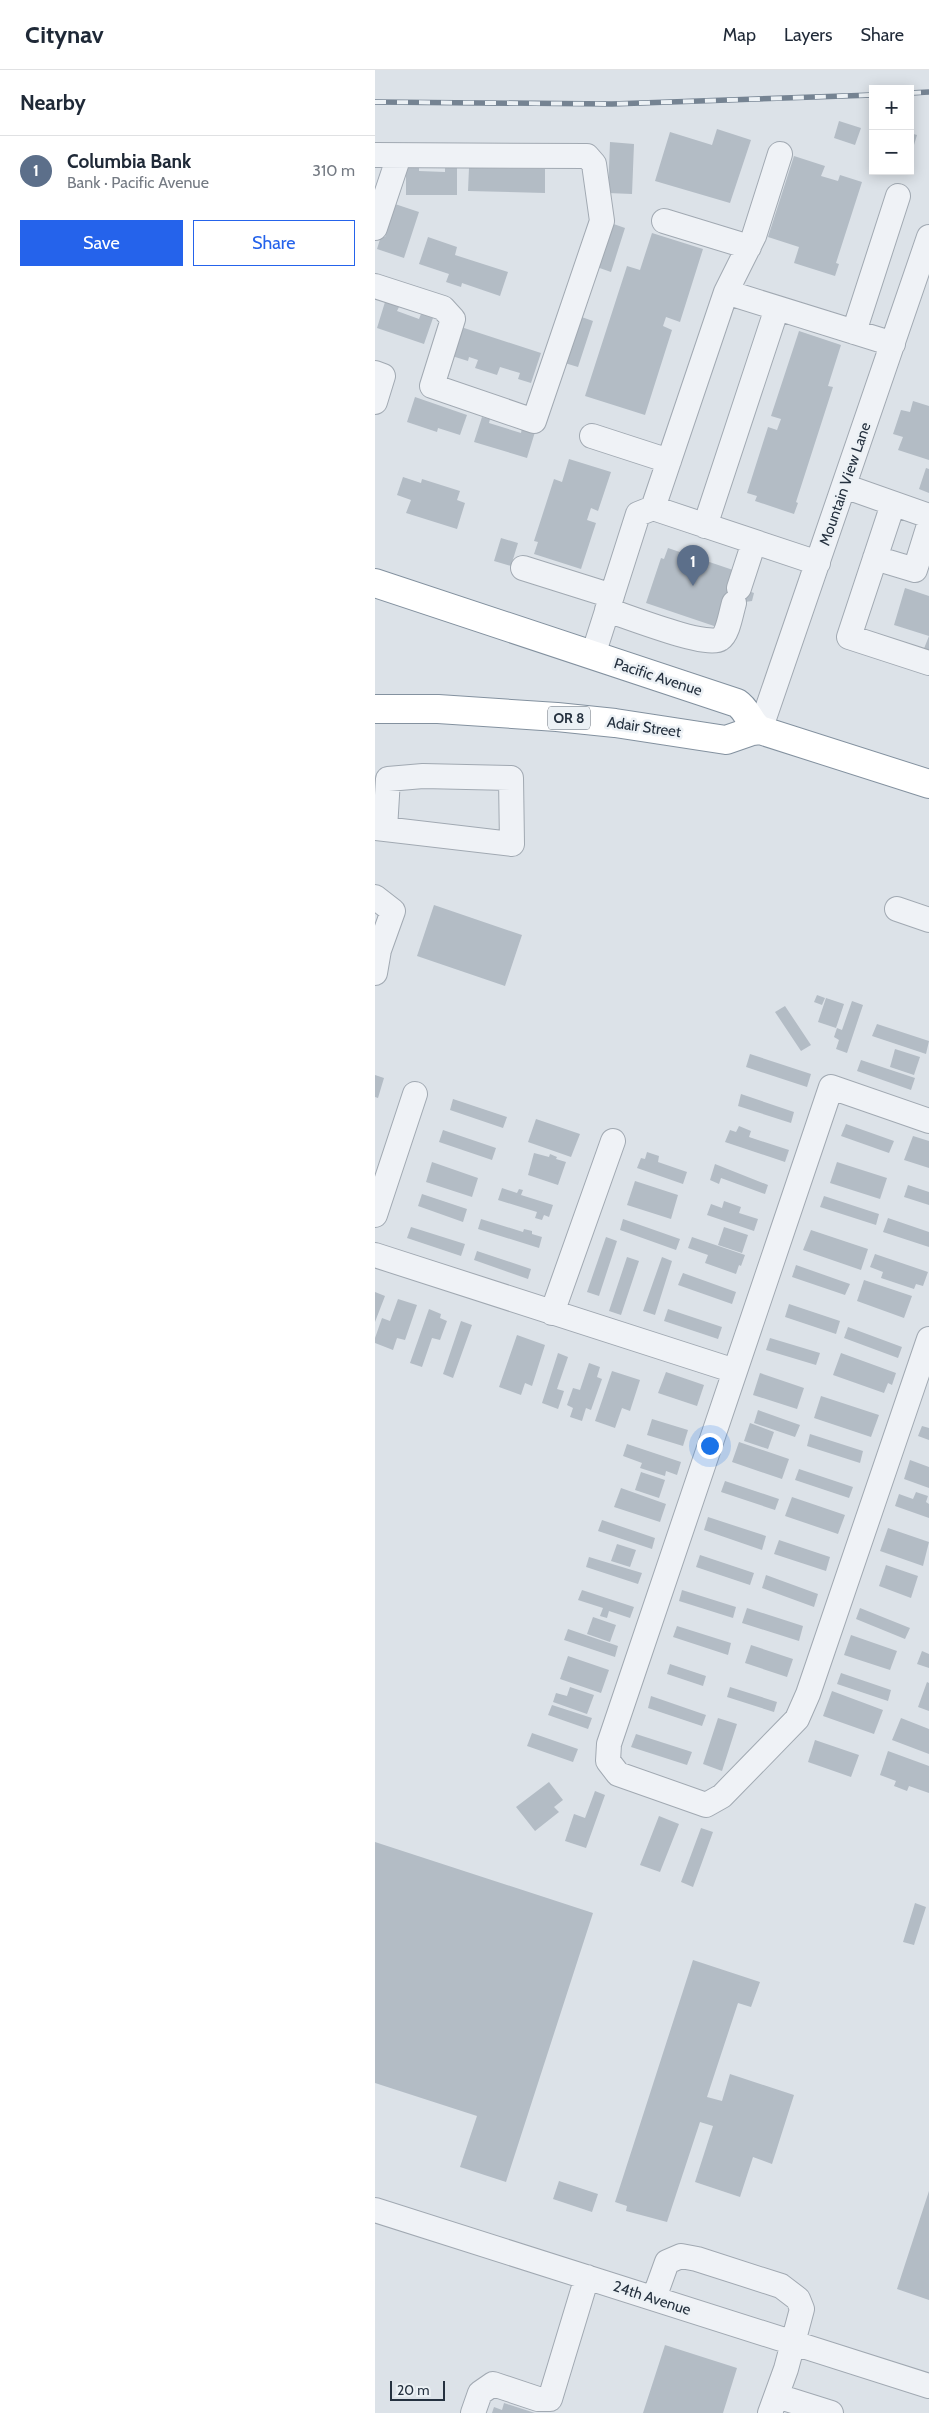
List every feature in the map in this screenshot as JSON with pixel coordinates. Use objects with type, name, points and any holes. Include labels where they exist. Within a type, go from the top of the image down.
[{"type":"highway","name":"Pacific Avenue","points":[[375,583],[737,703],[744,707],[753,725],[760,730]]},
{"type":"highway","name":"Adair Street","points":[[375,709],[437,709],[557,717],[615,723],[727,740],[760,730]]},
{"type":"highway","points":[[760,730],[929,784]]},
{"type":"street","points":[[653,508],[726,292],[754,236],[780,154]]},
{"type":"street","points":[[375,155],[587,156],[594,164],[602,221],[534,421],[432,386],[453,319],[443,308],[375,286]]},
{"type":"street","points":[[375,228],[399,156]]},
{"type":"street","points":[[854,332],[898,196]]},
{"type":"street","points":[[665,221],[749,247]]},
{"type":"street","name":"Mountain View Lane","points":[[760,730],[928,243]]},
{"type":"street","points":[[726,292],[893,344]]},
{"type":"street","points":[[705,526],[777,308]]},
{"type":"street","points":[[375,373],[383,376],[375,402]]},
{"type":"street","points":[[592,436],[669,461]]},
{"type":"street","points":[[844,486],[929,516]]},
{"type":"street","points":[[893,504],[849,637],[929,663]]},
{"type":"street","points":[[593,655],[638,514],[645,510],[653,508],[818,563]]},
{"type":"street","points":[[875,558],[915,570],[929,525]]},
{"type":"street","points":[[523,568],[695,639],[714,642],[721,639],[725,634],[755,542]]},
{"type":"street","points":[[423,776],[511,778],[513,844],[380,829],[388,779],[423,776]]},
{"type":"street","points":[[375,896],[393,911],[379,950],[375,973]]},
{"type":"street","points":[[897,909],[929,920]]},
{"type":"street","points":[[929,1121],[831,1087],[609,1744],[608,1761],[618,1774],[706,1805],[722,1796],[797,1719],[808,1694],[929,1339]]},
{"type":"street","points":[[375,1214],[415,1094]]},
{"type":"street","points":[[552,1313],[613,1141]]},
{"type":"street","points":[[375,1255],[735,1371]]},
{"type":"street","name":"24th Avenue","points":[[375,2210],[929,2386]]},
{"type":"street","points":[[654,2298],[667,2262],[681,2256],[697,2258],[781,2286],[798,2299],[802,2309],[786,2369],[774,2404],[831,2413]]},
{"type":"street","points":[[473,2413],[480,2393],[493,2384],[538,2400],[551,2398],[587,2277]]},
{"type":"building","points":[[839,121],[861,128],[855,145],[834,138]]},
{"type":"building","points":[[717,129],[751,140],[730,203],[655,181],[670,132],[712,145]]},
{"type":"building","points":[[914,134],[917,135],[914,145]]},
{"type":"building","points":[[610,142],[634,144],[632,194],[608,193]]},
{"type":"building","points":[[794,156],[825,166],[821,176],[838,181],[840,175],[862,182],[836,263],[839,264],[835,276],[794,263],[799,247],[768,237]]},
{"type":"building","points":[[406,166],[419,166],[419,171],[445,172],[445,167],[457,167],[457,195],[406,195]]},
{"type":"building","points":[[469,168],[545,169],[545,193],[468,191]]},
{"type":"building","points":[[395,204],[419,212],[404,258],[377,249],[381,236],[385,237]]},
{"type":"building","points":[[605,221],[625,228],[611,272],[591,265]]},
{"type":"building","points":[[652,233],[703,249],[680,322],[666,317],[663,326],[672,330],[645,415],[585,396],[627,266],[640,270]]},
{"type":"building","points":[[428,237],[457,247],[455,255],[508,272],[500,296],[462,283],[461,287],[446,282],[449,274],[419,264]]},
{"type":"building","points":[[385,302],[399,307],[397,311],[419,319],[421,314],[433,318],[424,344],[377,328]]},
{"type":"building","points":[[573,314],[593,321],[578,367],[558,361]]},
{"type":"building","points":[[461,327],[541,353],[531,383],[518,379],[520,373],[500,367],[497,375],[475,368],[478,360],[469,357],[468,361],[452,356]]},
{"type":"building","points":[[799,331],[841,345],[828,386],[833,387],[796,502],[798,503],[794,514],[755,501],[757,496],[747,493],[768,427],[777,430],[781,419],[771,416]]},
{"type":"building","points":[[415,397],[467,415],[460,435],[438,428],[437,432],[407,422]]},
{"type":"building","points":[[913,401],[929,406],[929,460],[898,450],[903,437],[893,434],[901,410],[910,412]]},
{"type":"building","points":[[482,417],[490,419],[489,423],[521,433],[522,428],[535,432],[527,458],[474,442]]},
{"type":"building","points":[[569,459],[611,472],[598,511],[591,508],[587,520],[596,523],[581,569],[534,554],[538,542],[534,541],[554,479],[562,482]]},
{"type":"building","points":[[926,468],[929,469],[929,493],[919,489]]},
{"type":"building","points":[[403,477],[421,483],[422,479],[460,491],[457,500],[465,503],[457,529],[406,513],[411,500],[397,495]]},
{"type":"building","points":[[501,538],[518,543],[511,566],[494,561]]},
{"type":"building","points":[[668,548],[733,570],[728,584],[754,593],[752,601],[724,605],[717,627],[646,603],[661,558],[664,559]]},
{"type":"building","points":[[905,588],[929,596],[929,636],[894,625]]},
{"type":"building","points":[[929,636],[929,653],[923,651]]},
{"type":"building","points":[[434,905],[522,935],[505,986],[417,956]]},
{"type":"building","points":[[817,995],[825,998],[822,1005],[814,1002]]},
{"type":"building","points":[[826,998],[844,1004],[836,1028],[818,1022]]},
{"type":"building","points":[[852,1001],[863,1005],[847,1053],[836,1049],[839,1040],[834,1037],[837,1028],[842,1030]]},
{"type":"building","points":[[785,1006],[811,1045],[801,1051],[775,1012]]},
{"type":"building","points":[[877,1024],[929,1041],[926,1054],[872,1036]]},
{"type":"building","points":[[895,1049],[920,1057],[914,1075],[890,1067]]},
{"type":"building","points":[[750,1054],[811,1074],[807,1087],[746,1067]]},
{"type":"building","points":[[861,1060],[915,1078],[911,1090],[857,1071]]},
{"type":"building","points":[[375,1075],[384,1078],[378,1098],[375,1097]]},
{"type":"building","points":[[741,1094],[794,1112],[791,1123],[738,1106]]},
{"type":"building","points":[[453,1099],[507,1117],[503,1128],[450,1110]]},
{"type":"building","points":[[536,1119],[580,1134],[571,1157],[528,1142]]},
{"type":"building","points":[[846,1124],[894,1141],[889,1153],[841,1136]]},
{"type":"building","points":[[739,1126],[751,1131],[749,1137],[789,1150],[785,1162],[725,1142],[730,1130],[736,1132]]},
{"type":"building","points":[[443,1130],[496,1148],[492,1160],[439,1142]]},
{"type":"building","points":[[913,1136],[929,1141],[929,1168],[904,1160]]},
{"type":"building","points":[[647,1152],[659,1156],[658,1162],[687,1172],[683,1184],[637,1168],[641,1158],[645,1159]]},
{"type":"building","points":[[534,1153],[549,1157],[550,1154],[557,1157],[556,1159],[566,1162],[558,1185],[528,1175]]},
{"type":"building","points":[[432,1162],[478,1178],[472,1197],[426,1182]]},
{"type":"building","points":[[837,1162],[887,1178],[880,1199],[830,1183]]},
{"type":"building","points":[[715,1164],[768,1185],[765,1194],[721,1178],[719,1184],[710,1180]]},
{"type":"building","points":[[635,1181],[678,1195],[671,1219],[627,1205]]},
{"type":"building","points":[[908,1185],[929,1192],[929,1205],[904,1197]]},
{"type":"building","points":[[502,1188],[517,1193],[519,1189],[523,1190],[521,1195],[553,1205],[549,1217],[544,1215],[542,1220],[535,1218],[537,1212],[498,1200]]},
{"type":"building","points":[[422,1194],[467,1209],[463,1222],[418,1206]]},
{"type":"building","points":[[824,1196],[879,1214],[876,1225],[820,1207]]},
{"type":"building","points":[[724,1201],[741,1207],[739,1213],[758,1219],[754,1231],[707,1215],[711,1204],[722,1208]]},
{"type":"building","points":[[888,1218],[929,1232],[929,1247],[883,1232]]},
{"type":"building","points":[[481,1219],[523,1232],[524,1229],[532,1231],[532,1234],[542,1237],[539,1248],[478,1229]]},
{"type":"building","points":[[623,1219],[680,1239],[676,1250],[620,1230]]},
{"type":"building","points":[[411,1227],[465,1244],[461,1256],[407,1238]]},
{"type":"building","points":[[724,1227],[748,1235],[742,1253],[718,1245]]},
{"type":"building","points":[[811,1230],[868,1249],[861,1270],[803,1250]]},
{"type":"building","points":[[606,1237],[617,1241],[599,1296],[587,1292]]},
{"type":"building","points":[[692,1237],[745,1255],[736,1274],[705,1263],[708,1255],[688,1248]]},
{"type":"building","points":[[477,1251],[531,1269],[528,1279],[474,1260]]},
{"type":"building","points":[[875,1254],[928,1272],[923,1286],[916,1284],[914,1289],[881,1278],[883,1272],[870,1267]]},
{"type":"building","points":[[627,1257],[639,1261],[621,1315],[609,1311]]},
{"type":"building","points":[[662,1257],[672,1261],[655,1315],[643,1311]]},
{"type":"building","points":[[796,1265],[850,1284],[845,1295],[792,1277]]},
{"type":"building","points":[[683,1273],[736,1292],[732,1304],[678,1285]]},
{"type":"building","points":[[864,1280],[912,1296],[904,1318],[857,1301]]},
{"type":"building","points":[[375,1292],[385,1296],[375,1322]]},
{"type":"building","points":[[398,1299],[417,1305],[405,1340],[397,1338],[393,1350],[375,1343],[375,1338],[382,1318],[390,1321]]},
{"type":"building","points":[[789,1304],[840,1321],[836,1334],[785,1317]]},
{"type":"building","points":[[429,1309],[441,1314],[440,1318],[447,1321],[440,1340],[432,1338],[422,1367],[410,1363]]},
{"type":"building","points":[[668,1309],[722,1327],[718,1339],[664,1321]]},
{"type":"building","points":[[461,1321],[472,1325],[453,1378],[443,1374]]},
{"type":"building","points":[[848,1327],[902,1347],[898,1358],[844,1338]]},
{"type":"building","points":[[517,1335],[545,1345],[532,1386],[525,1383],[521,1395],[499,1387]]},
{"type":"building","points":[[770,1338],[820,1353],[816,1365],[766,1350]]},
{"type":"building","points":[[558,1353],[568,1357],[557,1389],[564,1391],[558,1409],[542,1403]]},
{"type":"building","points":[[841,1353],[896,1373],[892,1385],[888,1383],[884,1393],[833,1375]]},
{"type":"building","points":[[589,1363],[600,1367],[597,1377],[602,1379],[591,1410],[586,1408],[582,1421],[570,1417],[573,1408],[567,1405],[573,1388],[580,1390]]},
{"type":"building","points":[[612,1371],[640,1380],[630,1411],[622,1408],[615,1428],[595,1421]]},
{"type":"building","points":[[666,1372],[704,1385],[697,1406],[658,1393]]},
{"type":"building","points":[[760,1373],[804,1388],[797,1409],[753,1395]]},
{"type":"building","points":[[821,1396],[879,1415],[871,1437],[814,1418]]},
{"type":"building","points":[[758,1410],[800,1425],[795,1437],[754,1423]]},
{"type":"building","points":[[652,1419],[688,1430],[683,1446],[647,1435]]},
{"type":"building","points":[[750,1423],[774,1432],[768,1449],[744,1441]]},
{"type":"building","points":[[922,1426],[929,1428],[929,1440],[918,1436]]},
{"type":"building","points":[[810,1434],[863,1451],[860,1463],[807,1446]]},
{"type":"building","points":[[739,1442],[789,1459],[782,1479],[732,1462]]},
{"type":"building","points":[[627,1444],[681,1462],[677,1475],[666,1471],[665,1476],[640,1468],[642,1463],[623,1456]]},
{"type":"building","points":[[910,1460],[929,1467],[929,1488],[904,1479]]},
{"type":"building","points":[[799,1469],[853,1487],[849,1498],[795,1480]]},
{"type":"building","points":[[641,1472],[665,1480],[659,1498],[635,1490]]},
{"type":"building","points":[[725,1481],[779,1499],[775,1510],[721,1492]]},
{"type":"building","points":[[621,1488],[666,1504],[660,1522],[614,1507]]},
{"type":"building","points":[[916,1492],[928,1496],[926,1502],[929,1504],[929,1518],[895,1506],[899,1494],[913,1499]]},
{"type":"building","points":[[792,1497],[845,1515],[838,1534],[785,1516]]},
{"type":"building","points":[[708,1517],[766,1536],[762,1550],[704,1530]]},
{"type":"building","points":[[602,1520],[655,1538],[652,1549],[598,1531]]},
{"type":"building","points":[[888,1528],[929,1542],[923,1566],[880,1551]]},
{"type":"building","points":[[779,1540],[830,1557],[826,1571],[774,1554]]},
{"type":"building","points":[[617,1544],[636,1550],[630,1567],[611,1561]]},
{"type":"building","points":[[700,1555],[754,1573],[750,1585],[696,1567]]},
{"type":"building","points":[[589,1557],[642,1573],[638,1584],[586,1567]]},
{"type":"building","points":[[886,1565],[918,1576],[911,1598],[879,1586]]},
{"type":"building","points":[[766,1575],[818,1594],[814,1607],[762,1588]]},
{"type":"building","points":[[582,1590],[634,1607],[630,1618],[609,1611],[607,1618],[600,1616],[603,1608],[578,1600]]},
{"type":"building","points":[[682,1590],[736,1607],[733,1618],[679,1601]]},
{"type":"building","points":[[747,1608],[803,1626],[799,1641],[742,1623]]},
{"type":"building","points":[[860,1608],[910,1628],[905,1639],[856,1619]]},
{"type":"building","points":[[593,1617],[616,1625],[610,1642],[587,1634]]},
{"type":"building","points":[[677,1626],[731,1643],[728,1655],[673,1637]]},
{"type":"building","points":[[568,1629],[618,1646],[615,1657],[564,1640]]},
{"type":"building","points":[[851,1635],[897,1651],[890,1670],[844,1655]]},
{"type":"building","points":[[751,1645],[793,1659],[787,1677],[745,1663]]},
{"type":"building","points":[[922,1651],[929,1654],[929,1668],[917,1664]]},
{"type":"building","points":[[568,1656],[609,1670],[601,1693],[560,1679]]},
{"type":"building","points":[[670,1664],[706,1676],[703,1686],[667,1674]]},
{"type":"building","points":[[841,1673],[891,1690],[888,1701],[837,1684]]},
{"type":"building","points":[[927,1682],[929,1683],[929,1711],[918,1707]]},
{"type":"building","points":[[570,1687],[594,1695],[587,1714],[553,1702],[556,1693],[567,1696]]},
{"type":"building","points":[[730,1687],[777,1702],[774,1712],[727,1697]]},
{"type":"building","points":[[832,1691],[883,1710],[874,1734],[823,1716]]},
{"type":"building","points":[[651,1696],[706,1715],[702,1726],[648,1708]]},
{"type":"building","points":[[552,1705],[592,1718],[588,1729],[548,1715]]},
{"type":"building","points":[[718,1718],[737,1724],[722,1771],[703,1764]]},
{"type":"building","points":[[901,1718],[929,1729],[929,1754],[892,1740]]},
{"type":"building","points":[[532,1733],[578,1749],[573,1762],[527,1746]]},
{"type":"building","points":[[636,1734],[692,1752],[687,1765],[631,1747]]},
{"type":"building","points":[[815,1740],[859,1755],[851,1777],[808,1762]]},
{"type":"building","points":[[888,1751],[929,1766],[929,1793],[909,1786],[907,1791],[894,1786],[896,1781],[880,1775]]},
{"type":"building","points":[[549,1782],[563,1800],[554,1807],[559,1812],[535,1831],[516,1807]]},
{"type":"building","points":[[595,1791],[605,1795],[586,1848],[565,1841],[574,1814],[585,1818]]},
{"type":"building","points":[[659,1816],[679,1824],[660,1872],[640,1865]]},
{"type":"building","points":[[701,1828],[713,1832],[693,1887],[681,1882]]},
{"type":"building","points":[[375,1842],[593,1913],[506,2182],[460,2167],[477,2116],[375,2083]]},
{"type":"building","points":[[915,1903],[926,1907],[914,1945],[903,1942]]},
{"type":"building","points":[[693,1960],[760,1982],[751,2007],[738,2003],[707,2097],[722,2101],[730,2074],[794,2095],[772,2164],[753,2157],[740,2197],[695,2182],[713,2126],[700,2122],[667,2222],[626,2211],[627,2206],[615,2202]]},
{"type":"building","points":[[559,2181],[598,2194],[592,2212],[553,2199]]},
{"type":"building","points":[[929,2191],[929,2300],[897,2289]]},
{"type":"building","points":[[665,2345],[737,2368],[723,2413],[643,2413]]},
{"type":"building","points":[[504,2403],[535,2413],[492,2413],[494,2407],[502,2410]]},
{"type":"railway","points":[[914,93],[929,92]]},
{"type":"railway","points":[[375,102],[612,104],[869,95]]},
{"type":"place","name":"Columbia Bank","points":[[693,586]]}]
